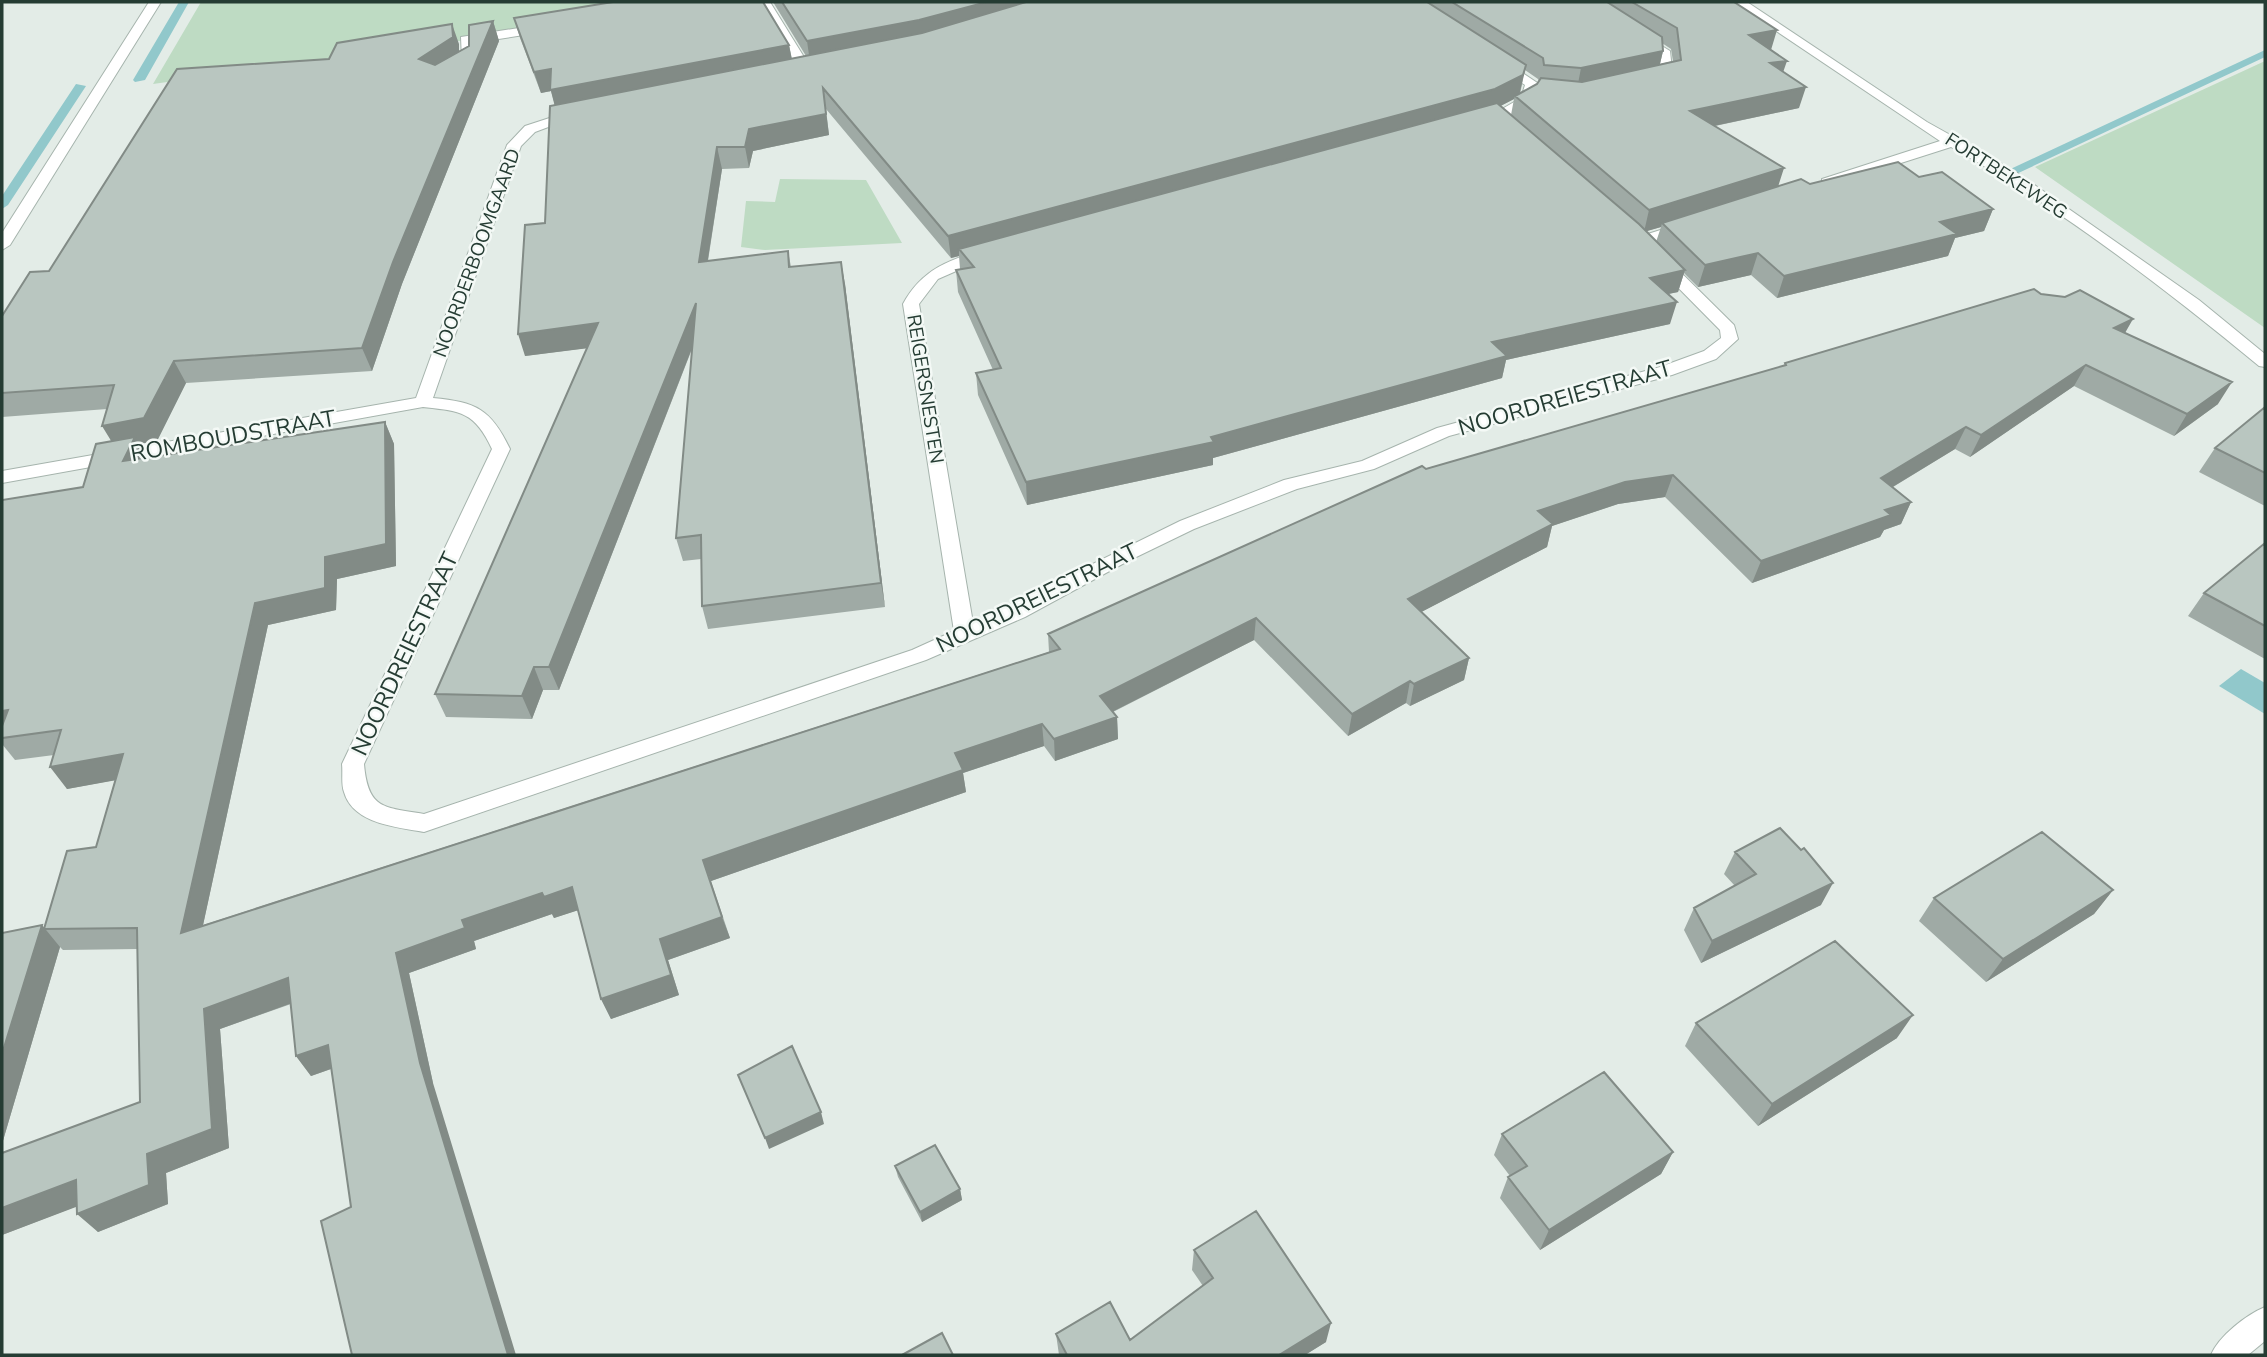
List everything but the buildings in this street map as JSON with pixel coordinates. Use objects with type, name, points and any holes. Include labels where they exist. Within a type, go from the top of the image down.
[{"type":"street","points":[[2,245],[155,2]]},
{"type":"street","points":[[764,2],[805,70]]},
{"type":"street","name":"FORTBEKEWEG","points":[[1739,2],[1922,125],[1955,141],[2008,173],[2193,303],[2265,362]]},
{"type":"street","points":[[447,74],[469,61],[466,40],[557,26]]},
{"type":"street","points":[[1630,32],[1665,54],[1668,76],[1642,82]]},
{"type":"street","points":[[1482,51],[1532,84],[1535,92],[1527,100],[1491,118],[1528,143]]},
{"type":"street","name":"NOORDERBOOMGAARD","points":[[423,402],[513,145],[530,129],[586,112]]},
{"type":"street","points":[[1810,187],[1955,141]]},
{"type":"street","name":"NOORDREIESTRAAT","points":[[423,402],[467,407],[491,423],[501,449],[353,764],[355,792],[376,814],[424,822],[919,655],[1018,612],[1176,530],[1291,484],[1368,465],[1443,432],[1666,371],[1710,355],[1730,339],[1728,328],[1635,237],[1705,220]]},
{"type":"street","name":"REIGERSNESTEN","points":[[965,635],[911,304],[918,288],[935,270],[1005,249]]},
{"type":"street","name":"ROMBOUDSTRAAT","points":[[2,477],[423,402]]},
{"type":"street","points":[[2226,1355],[2265,1322]]},
{"type":"green space","points":[[201,2],[689,2],[466,40],[153,84]]},
{"type":"green space","points":[[2265,61],[2265,328],[2035,167]]},
{"type":"green space","points":[[780,179],[866,180],[902,243],[765,250],[741,247],[746,201],[775,202]]},
{"type":"water","points":[[2241,669],[2265,683],[2265,714],[2219,686]]},
{"type":"waterway","points":[[139,80],[184,2]]},
{"type":"waterway","points":[[2008,173],[2265,53]]},
{"type":"waterway","points":[[2,205],[80,86]]}]
